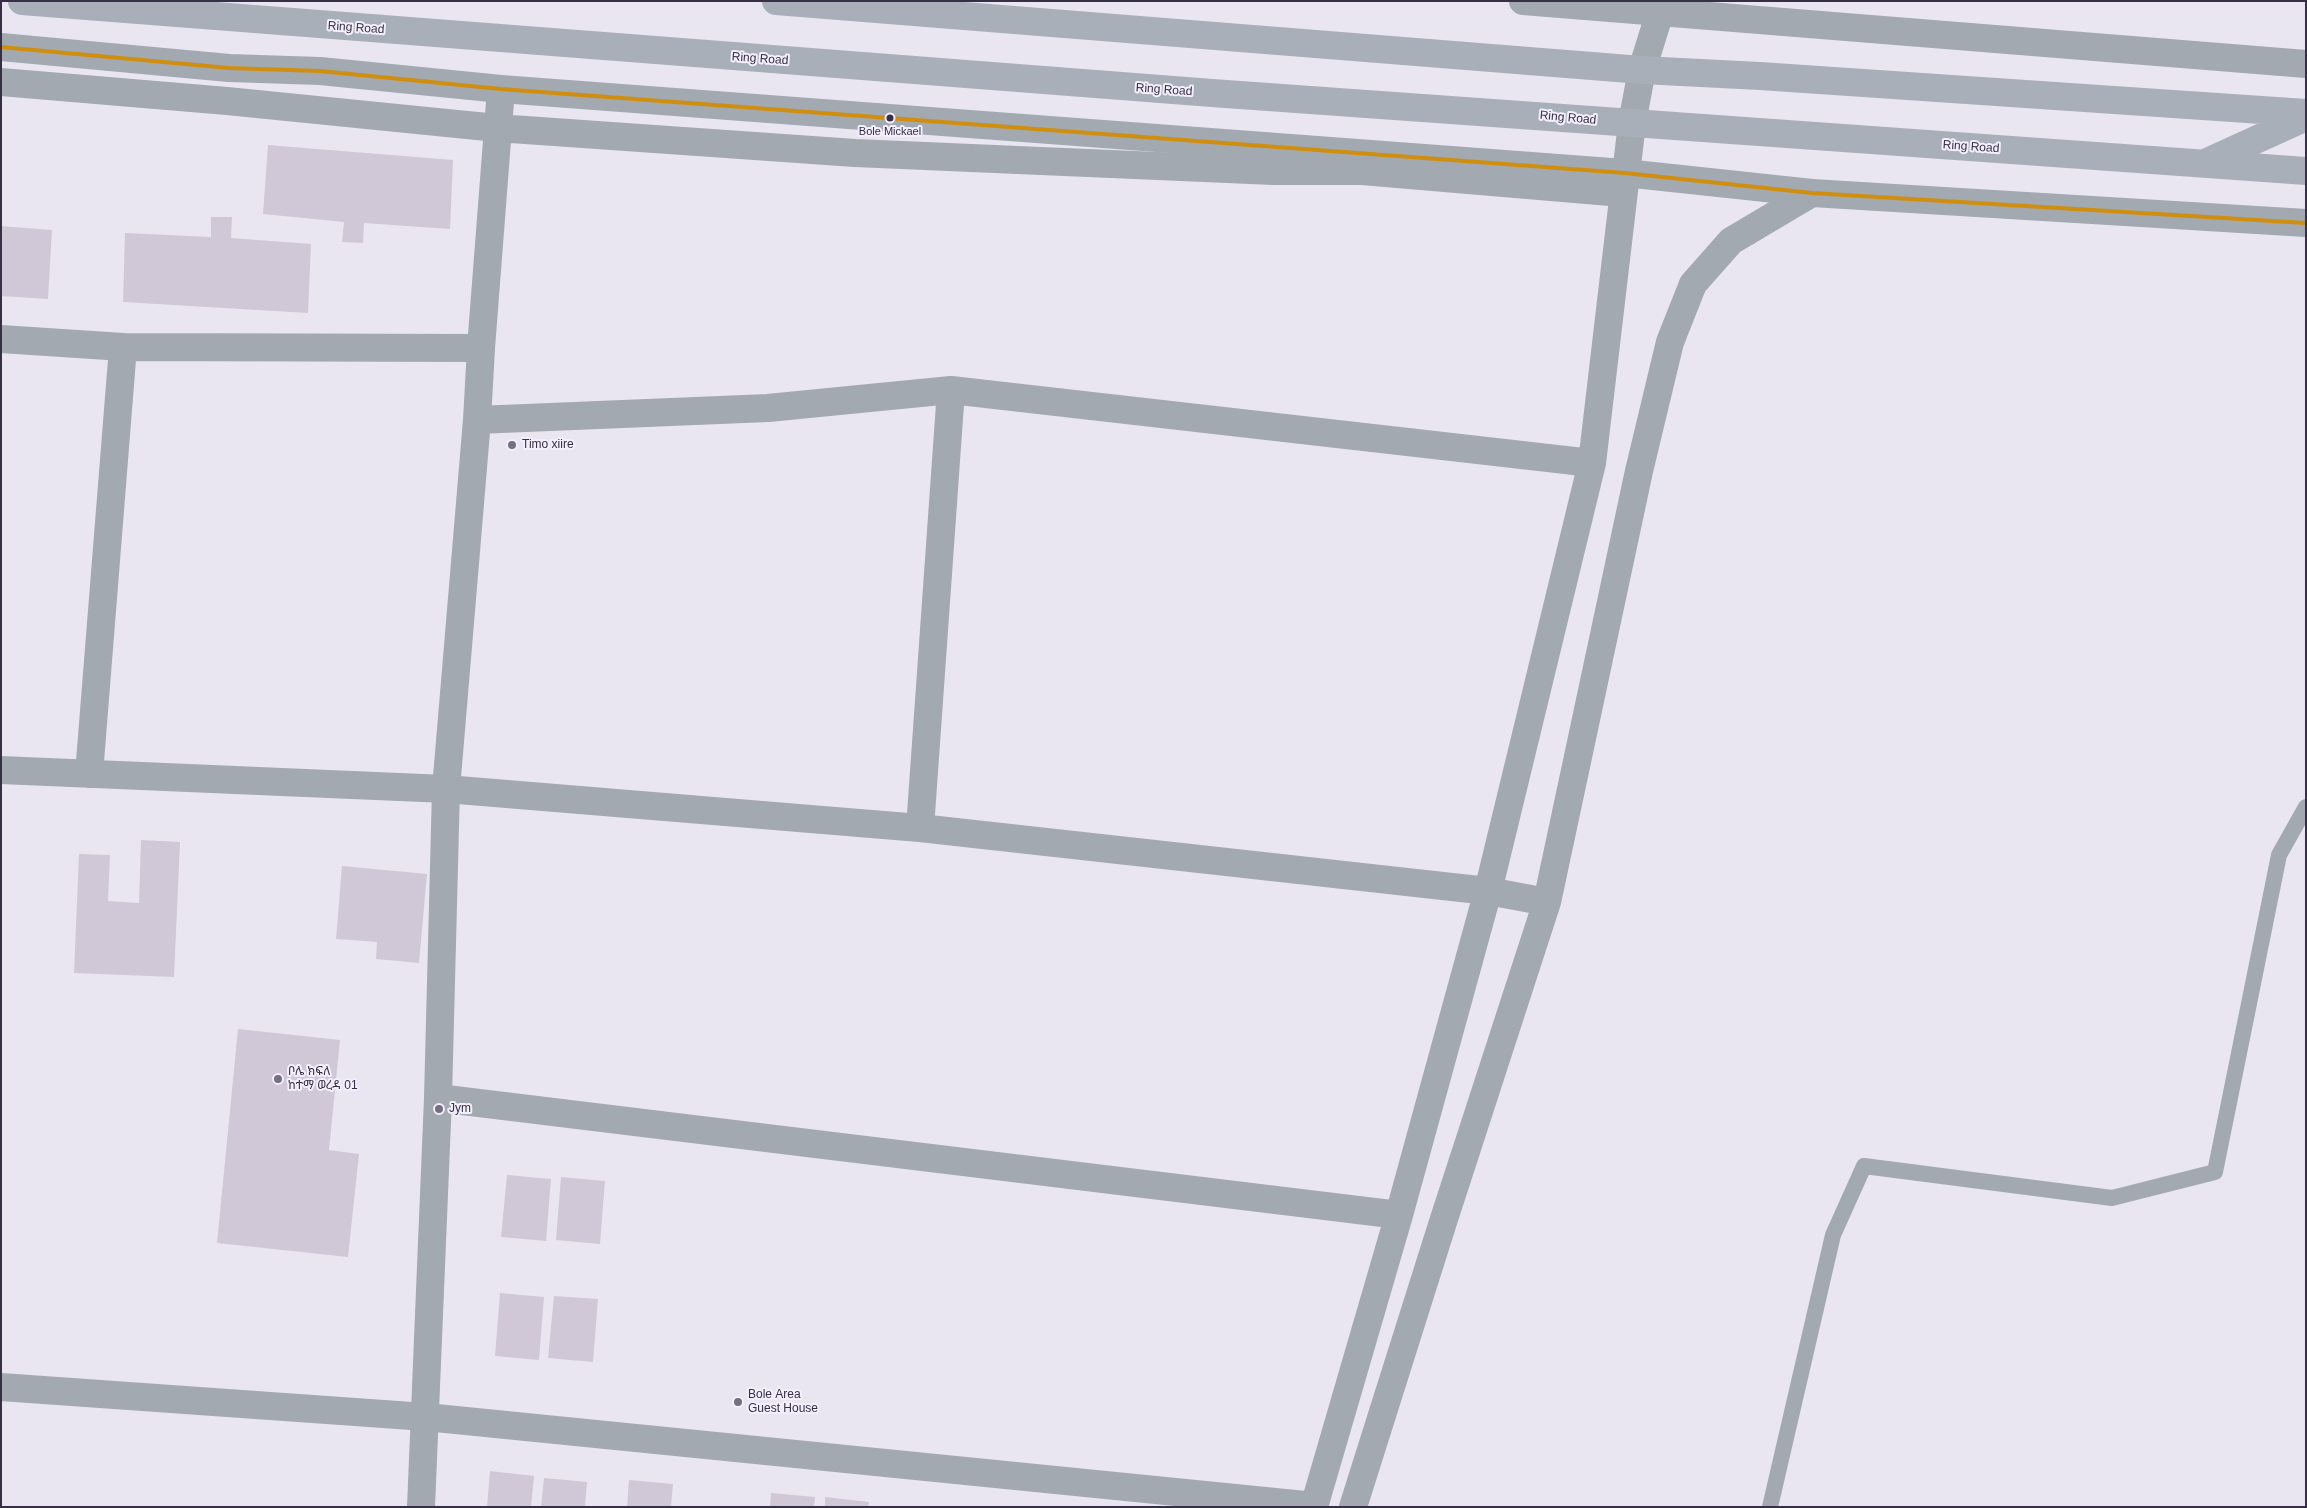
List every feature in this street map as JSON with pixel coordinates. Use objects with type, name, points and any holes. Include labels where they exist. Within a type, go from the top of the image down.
[{"type":"highway","name":"Ring Road","points":[[22,1],[1212,93],[2306,171]]},
{"type":"highway","points":[[776,1],[1642,70],[2306,115]]},
{"type":"highway","points":[[2204,164],[2306,115]]},
{"type":"street","points":[[1524,1],[2306,64]]},
{"type":"street","points":[[1,1387],[426,1417],[1315,1506],[1399,1215],[1488,891],[1592,463],[1632,123],[1642,70],[1660,12]]},
{"type":"street","points":[[1,47],[229,68],[320,71],[501,89],[1624,183]]},
{"type":"street","points":[[1,82],[236,102],[497,128],[865,153],[1274,171],[1362,171],[1624,183],[2306,223]]},
{"type":"street","points":[[421,1507],[438,1098],[446,789],[477,420],[501,89]]},
{"type":"street","points":[[1353,1507],[1547,902],[1637,480],[1670,342],[1693,284],[1731,241],[1812,193]]},
{"type":"street","points":[[1,339],[123,347],[481,348]]},
{"type":"street","points":[[89,774],[123,347]]},
{"type":"street","points":[[477,420],[768,408],[951,390],[1592,463]]},
{"type":"street","points":[[920,828],[951,390]]},
{"type":"street","points":[[1,770],[446,789],[920,828],[1488,891],[1547,902]]},
{"type":"street","points":[[438,1098],[1399,1215]]},
{"type":"lane","points":[[1770,1507],[1834,1236],[1864,1166],[2112,1198],[2215,1172],[2280,856],[2306,807]]},
{"type":"building","points":[[268,145],[453,160],[450,229],[364,223],[363,243],[342,242],[344,222],[263,214]]},
{"type":"building","points":[[211,217],[232,217],[231,238],[311,244],[308,313],[123,302],[125,233],[211,237]]},
{"type":"building","points":[[1,226],[52,230],[48,299],[1,296]]},
{"type":"building","points":[[141,840],[180,842],[174,977],[74,973],[79,854],[110,855],[108,901],[139,903]]},
{"type":"building","points":[[342,866],[427,874],[419,963],[376,959],[377,942],[336,939]]},
{"type":"building","points":[[238,1029],[340,1040],[329,1150],[359,1154],[348,1257],[217,1243]]},
{"type":"building","points":[[507,1175],[551,1179],[546,1241],[501,1237]]},
{"type":"building","points":[[561,1177],[605,1181],[600,1244],[556,1240]]},
{"type":"building","points":[[500,1293],[544,1297],[539,1360],[495,1356]]},
{"type":"building","points":[[554,1296],[598,1299],[593,1362],[548,1358]]},
{"type":"building","points":[[490,1471],[534,1476],[531,1507],[487,1507]]},
{"type":"building","points":[[544,1478],[587,1482],[585,1507],[541,1507]]},
{"type":"building","points":[[629,1480],[673,1484],[671,1507],[627,1507]]},
{"type":"building","points":[[771,1493],[815,1497],[814,1507],[770,1507]]},
{"type":"building","points":[[825,1497],[869,1502],[868,1507],[825,1507]]},
{"type":"transit line","points":[[1,47],[229,68],[320,71],[501,89],[1625,173],[1812,193],[2306,223]]},
{"type":"place","name":"Bole Mickael","points":[[890,118]]},
{"type":"place","name":"Timo xiire","points":[[512,445]]},
{"type":"place","name":"ቦሌ ክፍለ ከተማ ወረዳ 01","points":[[278,1079]]},
{"type":"place","name":"Jym","points":[[439,1109]]},
{"type":"place","name":"Bole Area Guest House","points":[[738,1402]]}]
